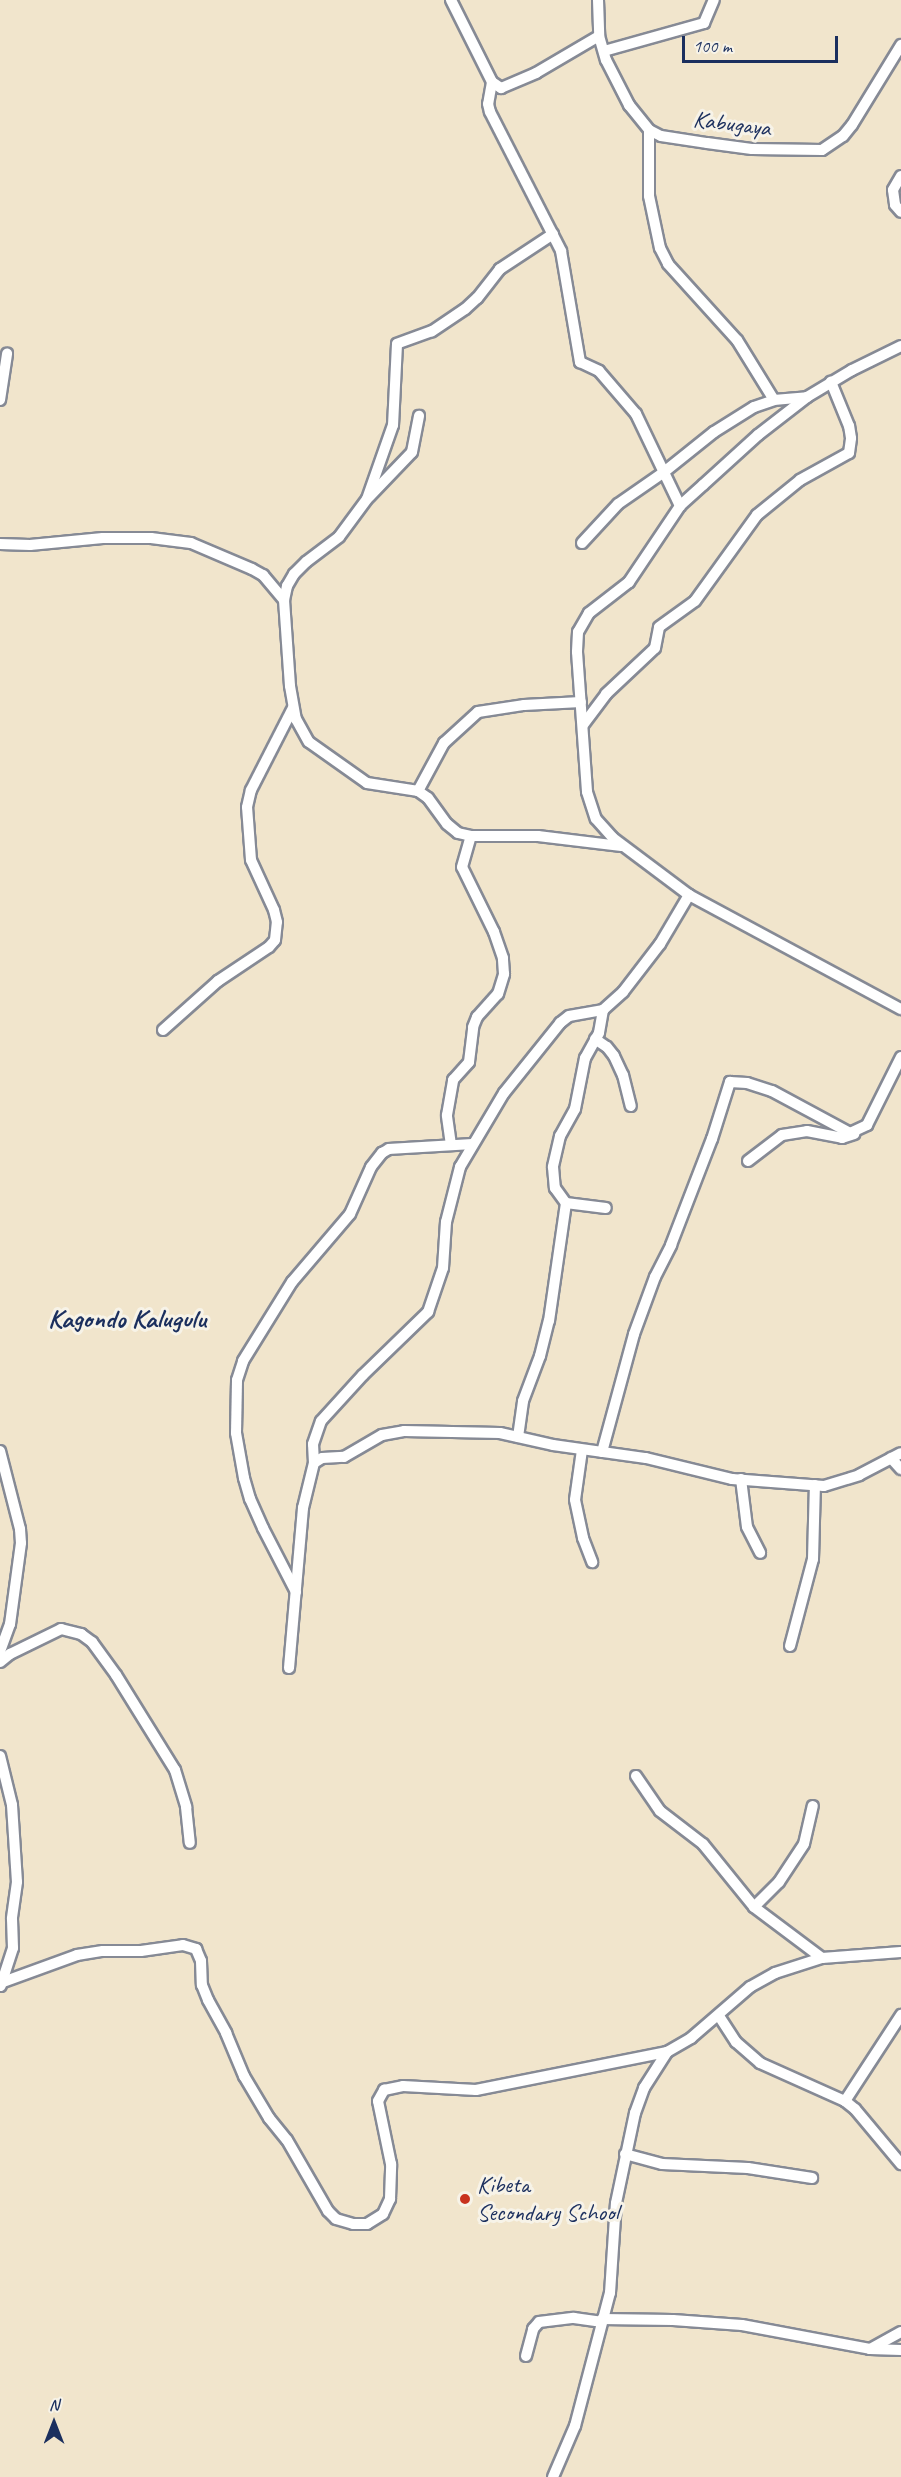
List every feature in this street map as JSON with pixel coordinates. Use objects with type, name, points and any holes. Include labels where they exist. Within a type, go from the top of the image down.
[{"type":"street","points":[[451,0],[496,87],[506,88],[599,36]]},
{"type":"street","points":[[598,0],[599,36],[604,51],[629,105],[649,130],[649,196],[660,248],[668,264],[737,340],[774,400]]},
{"type":"street","points":[[604,51],[704,23],[714,0]]},
{"type":"street","name":"Kabugaya","points":[[649,130],[661,136],[752,149],[822,150],[843,136],[852,125],[901,45]]},
{"type":"street","points":[[492,82],[489,111],[553,234],[565,264],[580,362],[599,371],[636,414],[680,507]]},
{"type":"street","points":[[901,176],[894,185],[893,198],[901,212]]},
{"type":"street","points":[[367,499],[393,425],[397,344],[432,330],[465,309],[477,298],[500,268],[553,234]]},
{"type":"street","points":[[901,346],[807,397],[758,435],[680,507],[644,564],[629,582],[589,613],[578,632],[576,652],[587,792],[596,819],[623,846],[689,895],[901,1009]]},
{"type":"street","points":[[0,400],[7,354]]},
{"type":"street","points":[[583,725],[606,694],[655,648],[659,627],[695,601],[757,515],[800,480],[849,453],[851,438],[849,426],[831,382]]},
{"type":"street","points":[[582,543],[618,504],[664,472],[714,432],[754,408],[774,400],[807,397]]},
{"type":"street","points":[[419,416],[412,452],[367,499],[339,537],[294,574],[287,586],[284,600],[293,708],[296,719],[309,742],[359,778],[378,786],[418,791],[428,798],[447,824],[459,833],[471,836],[519,835],[623,846]]},
{"type":"street","points":[[0,544],[30,545],[103,538],[151,538],[191,543],[263,575],[284,600]]},
{"type":"street","points":[[418,791],[444,743],[478,712],[524,705],[581,702]]},
{"type":"street","points":[[163,1030],[218,981],[269,947],[275,940],[277,922],[274,910],[251,860],[247,807],[251,790],[293,708]]},
{"type":"street","points":[[451,1145],[447,1115],[453,1080],[469,1062],[472,1027],[477,1017],[498,994],[504,974],[503,958],[494,932],[462,867],[471,836]]},
{"type":"street","points":[[289,1668],[303,1508],[314,1463],[313,1444],[321,1421],[363,1375],[428,1312],[443,1268],[446,1222],[460,1167],[504,1093],[560,1023],[569,1016],[603,1010],[612,1004],[660,944],[689,895]]},
{"type":"street","points":[[518,1437],[523,1401],[540,1356],[549,1321],[566,1203],[555,1188],[553,1167],[555,1150],[572,1117],[585,1058],[595,1039],[603,1010]]},
{"type":"street","points":[[595,1039],[607,1047],[614,1056],[623,1075],[631,1106]]},
{"type":"street","points":[[748,1161],[782,1135],[807,1131],[843,1138],[856,1132],[870,1121],[901,1057]]},
{"type":"street","points":[[602,1452],[634,1334],[712,1139],[730,1082],[747,1083],[772,1091],[825,1118],[842,1130],[856,1132]]},
{"type":"street","points":[[297,1594],[262,1528],[249,1499],[244,1478],[236,1433],[237,1380],[243,1361],[292,1282],[350,1214],[371,1167],[382,1153],[389,1149],[472,1144]]},
{"type":"street","points":[[566,1203],[606,1208]]},
{"type":"street","points":[[314,1463],[322,1458],[344,1457],[366,1443],[393,1431],[474,1431],[582,1450],[646,1458],[678,1468],[741,1479],[824,1486],[859,1475],[896,1455],[901,1469]]},
{"type":"street","points":[[582,1450],[575,1500],[583,1538],[592,1562]]},
{"type":"street","points":[[0,1451],[20,1529],[21,1543],[10,1623],[0,1651]]},
{"type":"street","points":[[741,1479],[747,1527],[760,1553]]},
{"type":"street","points":[[790,1646],[813,1559],[815,1485]]},
{"type":"street","points":[[0,1662],[10,1654],[61,1629],[81,1634],[92,1642],[116,1675],[175,1770],[186,1807],[190,1843]]},
{"type":"street","points":[[0,1756],[12,1805],[17,1882],[12,1919],[13,1948],[1,1984]]},
{"type":"street","points":[[636,1776],[660,1811],[703,1844],[754,1907],[822,1958]]},
{"type":"street","points":[[754,1907],[779,1882],[804,1844],[813,1806]]},
{"type":"street","points":[[1,1984],[77,1955],[183,1946],[196,1949],[201,1961],[205,1993],[249,2083],[269,2118],[287,2140],[328,2211],[336,2219],[353,2224],[367,2224],[383,2214],[390,2199],[391,2164],[378,2102],[384,2090],[403,2086],[476,2090],[667,2052],[719,2016],[750,1987],[797,1964],[822,1958],[901,1952]]},
{"type":"street","points":[[845,2101],[901,2015]]},
{"type":"street","points":[[719,2016],[736,2042],[760,2063],[845,2101],[855,2109],[901,2164]]},
{"type":"street","points":[[553,2477],[575,2426],[612,2280],[616,2203],[625,2154],[640,2098],[667,2052]]},
{"type":"street","points":[[625,2154],[662,2164],[719,2165],[812,2178]]},
{"type":"street","points":[[526,2356],[533,2329],[539,2322],[574,2318],[601,2321],[673,2320],[742,2325],[870,2349],[901,2350]]},
{"type":"street","points":[[870,2349],[901,2332]]},
{"type":"place","name":"Kibeta Secondary School","points":[[465,2199]]},
{"type":"district","name":"Kagondo Kalugulu","points":[[127,1319]]}]
